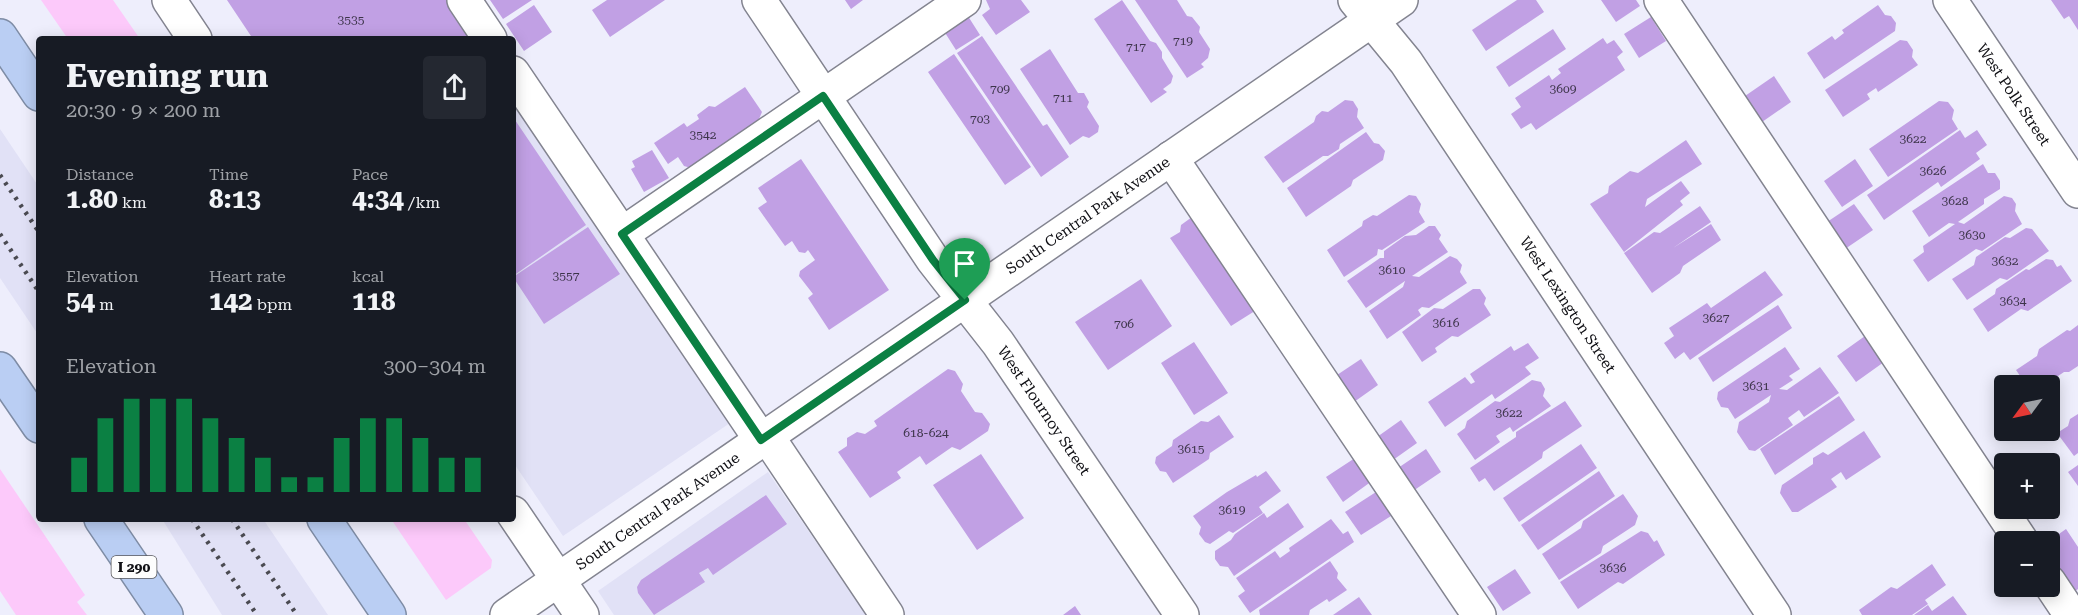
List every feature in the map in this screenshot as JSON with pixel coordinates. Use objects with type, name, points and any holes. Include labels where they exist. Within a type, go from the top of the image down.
[{"type":"highway","points":[[0,36],[36,90]]},
{"type":"highway","points":[[0,369],[36,422]]},
{"type":"highway","name":"I 290","points":[[103,522],[166,615]]},
{"type":"highway","points":[[326,522],[389,615]]},
{"type":"street","points":[[169,0],[193,36]]},
{"type":"street","points":[[464,0],[488,36]]},
{"type":"street","name":"West Flournoy Street","points":[[759,0],[933,260],[998,343],[1182,615]]},
{"type":"street","points":[[622,234],[964,0]]},
{"type":"street","name":"South Central Park Avenue","points":[[507,615],[1171,158],[1364,10],[1401,0]]},
{"type":"street","points":[[1661,0],[2015,531]]},
{"type":"street","name":"West Polk Street","points":[[1950,0],[2076,182]]},
{"type":"street","name":"West Lexington Street","points":[[1364,10],[1406,62],[1774,615]]},
{"type":"street","points":[[516,77],[886,615]]},
{"type":"street","points":[[1171,158],[1479,615]]},
{"type":"street","points":[[516,517],[582,615]]},
{"type":"street","points":[[2059,597],[2071,615]]},
{"type":"shaded area","points":[[41,0],[113,0],[138,36],[66,36]]},
{"type":"shaded area","points":[[516,99],[733,421],[563,536],[516,466]]},
{"type":"shaded area","points":[[0,129],[36,183],[36,332],[0,278]]},
{"type":"shaded area","points":[[0,469],[85,595],[77,602],[87,615],[16,615],[0,591]]},
{"type":"shaded area","points":[[768,472],[866,615],[614,615],[598,591]]},
{"type":"shaded area","points":[[164,522],[265,522],[328,615],[222,615]]},
{"type":"shaded area","points":[[393,522],[466,522],[492,560],[491,568],[446,600]]},
{"type":"building","points":[[227,0],[449,0],[474,36],[251,36]]},
{"type":"building","points":[[490,0],[532,0],[503,19]]},
{"type":"building","points":[[607,0],[665,0],[610,37],[592,10]]},
{"type":"building","points":[[845,0],[863,0],[851,9]]},
{"type":"building","points":[[986,0],[1021,0],[1030,12],[996,35],[982,15],[990,9]]},
{"type":"building","points":[[1122,0],[1150,41],[1156,43],[1173,76],[1171,83],[1163,89],[1167,92],[1151,103],[1094,19]]},
{"type":"building","points":[[1135,0],[1177,0],[1187,16],[1192,17],[1200,27],[1199,32],[1210,49],[1208,58],[1201,64],[1204,67],[1187,78]]},
{"type":"building","points":[[1517,0],[1536,0],[1544,12],[1486,51],[1472,30]]},
{"type":"building","points":[[1601,0],[1636,0],[1640,6],[1616,22]]},
{"type":"building","points":[[2051,0],[2078,0],[2078,30],[2069,16],[2064,19]]},
{"type":"building","points":[[534,5],[552,32],[524,51],[506,24]]},
{"type":"building","points":[[1878,5],[1885,15],[1891,16],[1896,23],[1895,31],[1824,79],[1807,53],[1832,36],[1835,40],[1844,33],[1842,30]]},
{"type":"building","points":[[966,13],[980,35],[956,50],[942,28]]},
{"type":"building","points":[[1651,17],[1666,41],[1639,58],[1624,34]]},
{"type":"building","points":[[1553,29],[1566,49],[1509,87],[1496,67]]},
{"type":"building","points":[[982,36],[1043,126],[1047,124],[1069,157],[1041,177],[957,53]]},
{"type":"building","points":[[1603,38],[1607,44],[1614,40],[1623,52],[1617,57],[1625,70],[1536,130],[1531,123],[1521,129],[1511,114],[1521,107],[1515,98],[1549,75],[1552,80],[1561,73],[1558,69]]},
{"type":"building","points":[[1900,40],[1907,41],[1913,50],[1912,57],[1918,65],[1878,92],[1876,88],[1867,94],[1870,99],[1843,117],[1825,90]]},
{"type":"building","points":[[1050,49],[1078,93],[1084,93],[1089,102],[1087,107],[1099,126],[1098,132],[1089,138],[1083,136],[1070,145],[1020,69]]},
{"type":"building","points":[[954,54],[1031,167],[1005,185],[928,72]]},
{"type":"building","points":[[1774,76],[1791,102],[1762,122],[1745,96]]},
{"type":"building","points":[[745,87],[762,112],[760,121],[691,168],[684,166],[678,157],[668,164],[654,143],[684,123],[687,127],[699,119],[697,115],[709,106],[715,107]]},
{"type":"building","points":[[1345,100],[1353,101],[1358,109],[1357,117],[1364,128],[1340,144],[1339,149],[1328,156],[1323,156],[1283,183],[1264,157],[1314,122],[1316,116],[1322,111],[1328,112]]},
{"type":"building","points":[[1939,101],[1948,102],[1954,110],[1952,119],[1958,129],[1888,177],[1869,149]]},
{"type":"building","points":[[516,121],[586,225],[516,274]]},
{"type":"building","points":[[1960,130],[1965,138],[1977,130],[1987,145],[1976,153],[1980,159],[1941,187],[1938,182],[1884,220],[1867,195]]},
{"type":"building","points":[[1366,132],[1374,143],[1379,144],[1385,151],[1383,160],[1353,180],[1351,186],[1306,217],[1287,188]]},
{"type":"building","points":[[1686,140],[1702,164],[1647,199],[1645,207],[1681,181],[1690,193],[1680,201],[1683,205],[1624,252],[1590,204],[1608,193],[1609,186],[1630,171],[1638,173]]},
{"type":"building","points":[[652,150],[669,178],[644,192],[631,169],[635,167],[632,161]]},
{"type":"building","points":[[801,159],[889,290],[829,330],[808,298],[813,294],[799,276],[800,271],[815,260],[808,250],[805,253],[799,252],[792,241],[785,246],[758,208],[767,202],[758,188]]},
{"type":"building","points":[[1855,159],[1873,186],[1842,207],[1824,181]]},
{"type":"building","points":[[1983,164],[1988,173],[1995,173],[2000,181],[2000,189],[1984,199],[1984,204],[1958,222],[1964,224],[2004,196],[2012,198],[2016,204],[2015,211],[2022,224],[1982,251],[1976,249],[1928,282],[1913,260],[1924,252],[1923,246],[1955,224],[1949,223],[1929,237],[1912,211]]},
{"type":"building","points":[[1409,195],[1416,196],[1421,204],[1419,212],[1425,222],[1382,250],[1378,249],[1377,255],[1344,277],[1327,250],[1362,226],[1363,221],[1373,215],[1377,216]]},
{"type":"building","points":[[1854,204],[1873,230],[1845,249],[1827,222]]},
{"type":"building","points":[[1700,206],[1711,222],[1673,248],[1711,224],[1721,240],[1683,266],[1680,273],[1652,293],[1624,253],[1654,232],[1660,233]]},
{"type":"building","points":[[1192,217],[1258,309],[1231,326],[1170,238],[1180,232],[1181,225]]},
{"type":"building","points":[[1429,226],[1435,226],[1441,235],[1439,239],[1448,252],[1412,276],[1419,277],[1450,256],[1462,265],[1460,272],[1467,283],[1429,308],[1422,307],[1418,310],[1421,315],[1387,339],[1369,311],[1403,287],[1405,281],[1366,308],[1347,281],[1380,258],[1384,258],[1384,251],[1405,236],[1416,235]]},
{"type":"building","points":[[588,227],[620,274],[544,324],[516,282],[516,275]]},
{"type":"building","points":[[2026,228],[2032,229],[2049,251],[2007,280],[2000,278],[1967,300],[1952,279],[1974,265],[1976,257],[2005,237],[2010,238]]},
{"type":"building","points":[[2046,259],[2053,260],[2057,267],[2061,265],[2072,281],[2028,311],[2021,309],[1988,332],[1973,309],[1995,294],[1996,289]]},
{"type":"building","points":[[1765,271],[1783,295],[1690,360],[1684,352],[1675,359],[1664,343],[1674,336],[1669,328],[1707,303],[1711,308]]},
{"type":"building","points":[[1141,279],[1172,326],[1108,370],[1075,322]]},
{"type":"building","points":[[1473,289],[1480,289],[1486,298],[1484,304],[1491,315],[1458,337],[1452,336],[1435,348],[1437,352],[1422,362],[1402,332],[1434,308],[1443,309]]},
{"type":"building","points":[[1778,305],[1792,328],[1713,382],[1698,358]]},
{"type":"building","points":[[2078,325],[2078,366],[2060,375],[2019,375],[2016,370],[2037,356],[2039,349],[2067,330],[2070,331]]},
{"type":"building","points":[[1865,336],[1884,362],[1856,382],[1837,356]]},
{"type":"building","points":[[1194,342],[1228,393],[1194,415],[1161,363]]},
{"type":"building","points":[[1528,343],[1539,358],[1525,367],[1531,374],[1495,399],[1492,394],[1445,427],[1428,402],[1465,377],[1471,384],[1475,382],[1470,374],[1511,346],[1514,351]]},
{"type":"building","points":[[1785,347],[1800,369],[1789,376],[1793,380],[1779,389],[1787,390],[1820,367],[1839,393],[1804,417],[1799,410],[1788,418],[1793,425],[1755,451],[1749,450],[1737,432],[1739,422],[1769,402],[1771,395],[1735,419],[1728,408],[1721,407],[1717,399],[1718,392]]},
{"type":"building","points":[[1361,359],[1378,385],[1354,402],[1337,375]]},
{"type":"building","points":[[948,369],[955,371],[963,384],[961,391],[975,412],[982,413],[990,424],[988,431],[960,450],[952,447],[926,465],[920,456],[897,472],[901,478],[870,498],[838,452],[847,446],[847,438],[857,432],[865,434],[877,426],[874,421]]},
{"type":"building","points":[[1532,380],[1541,382],[1545,389],[1543,396],[1551,406],[1513,432],[1510,427],[1496,436],[1500,442],[1475,460],[1457,434],[1465,428],[1467,421],[1495,401],[1500,402]]},
{"type":"building","points":[[1839,396],[1855,420],[1775,475],[1760,449]]},
{"type":"building","points":[[1565,401],[1582,426],[1543,452],[1542,458],[1494,491],[1485,478],[1479,482],[1470,468],[1516,437],[1516,432]]},
{"type":"building","points":[[2078,414],[2078,453],[2074,456],[2060,437],[2060,431],[2068,426],[2070,419]]},
{"type":"building","points":[[1219,415],[1234,437],[1210,453],[1209,459],[1173,483],[1166,472],[1160,471],[1155,463],[1156,457],[1172,446],[1173,440],[1201,421],[1208,422]]},
{"type":"building","points":[[1401,420],[1417,443],[1393,460],[1377,437]]},
{"type":"building","points":[[1864,431],[1881,457],[1846,480],[1841,472],[1831,479],[1837,487],[1798,512],[1792,512],[1780,493],[1782,485],[1813,464],[1813,458],[1823,452],[1828,455]]},
{"type":"building","points":[[1581,444],[1597,468],[1519,522],[1503,498]]},
{"type":"building","points":[[1426,449],[1441,472],[1413,491],[1398,468]]},
{"type":"building","points":[[981,454],[1024,518],[977,550],[933,485]]},
{"type":"building","points":[[1355,458],[1372,481],[1343,502],[1326,477]]},
{"type":"building","points":[[2078,465],[2078,486],[2068,472]]},
{"type":"building","points":[[1266,471],[1281,491],[1259,507],[1263,513],[1233,533],[1229,531],[1210,544],[1205,542],[1199,534],[1201,527],[1193,516],[1227,492]]},
{"type":"building","points":[[1599,471],[1615,496],[1538,550],[1521,525]]},
{"type":"building","points":[[1376,492],[1391,516],[1361,535],[1345,512]]},
{"type":"building","points":[[1623,494],[1638,516],[1635,525],[1603,546],[1601,553],[1559,580],[1542,554],[1581,528],[1583,521]]},
{"type":"building","points":[[766,495],[787,524],[713,575],[708,568],[699,573],[705,582],[654,615],[638,593],[637,587],[641,580]]},
{"type":"building","points":[[1288,503],[1304,527],[1234,576],[1228,567],[1220,566],[1215,559],[1215,551],[1264,513],[1267,518]]},
{"type":"building","points":[[1331,519],[1343,534],[1348,531],[1354,542],[1250,613],[1238,596],[1245,591],[1236,578],[1275,551],[1280,558],[1290,551],[1289,548]]},
{"type":"building","points":[[2066,529],[2078,547],[2078,589],[2073,593],[2060,574],[2060,533]]},
{"type":"building","points":[[1641,531],[1648,533],[1654,542],[1657,540],[1665,555],[1623,584],[1618,582],[1578,609],[1560,582]]},
{"type":"building","points":[[1330,561],[1338,573],[1337,578],[1347,590],[1329,602],[1327,599],[1310,610],[1309,615],[1260,615],[1259,610]]},
{"type":"building","points":[[1932,564],[1946,585],[1925,600],[1928,604],[1912,615],[1862,615],[1859,610],[1891,587],[1897,589]]},
{"type":"building","points":[[1515,569],[1531,593],[1503,611],[1487,587]]},
{"type":"building","points":[[1953,596],[1967,615],[1914,615],[1928,605],[1932,611]]},
{"type":"building","points":[[1359,597],[1372,615],[1333,615]]},
{"type":"building","points":[[1075,606],[1081,615],[1063,615]]},
{"type":"railway","points":[[0,175],[36,228]]},
{"type":"railway","points":[[0,234],[36,288]]},
{"type":"railway","points":[[194,522],[257,615]]},
{"type":"railway","points":[[234,522],[297,615]]},
{"type":"route","points":[[823,96],[933,260],[965,300],[761,440],[622,234],[823,96]]}]
